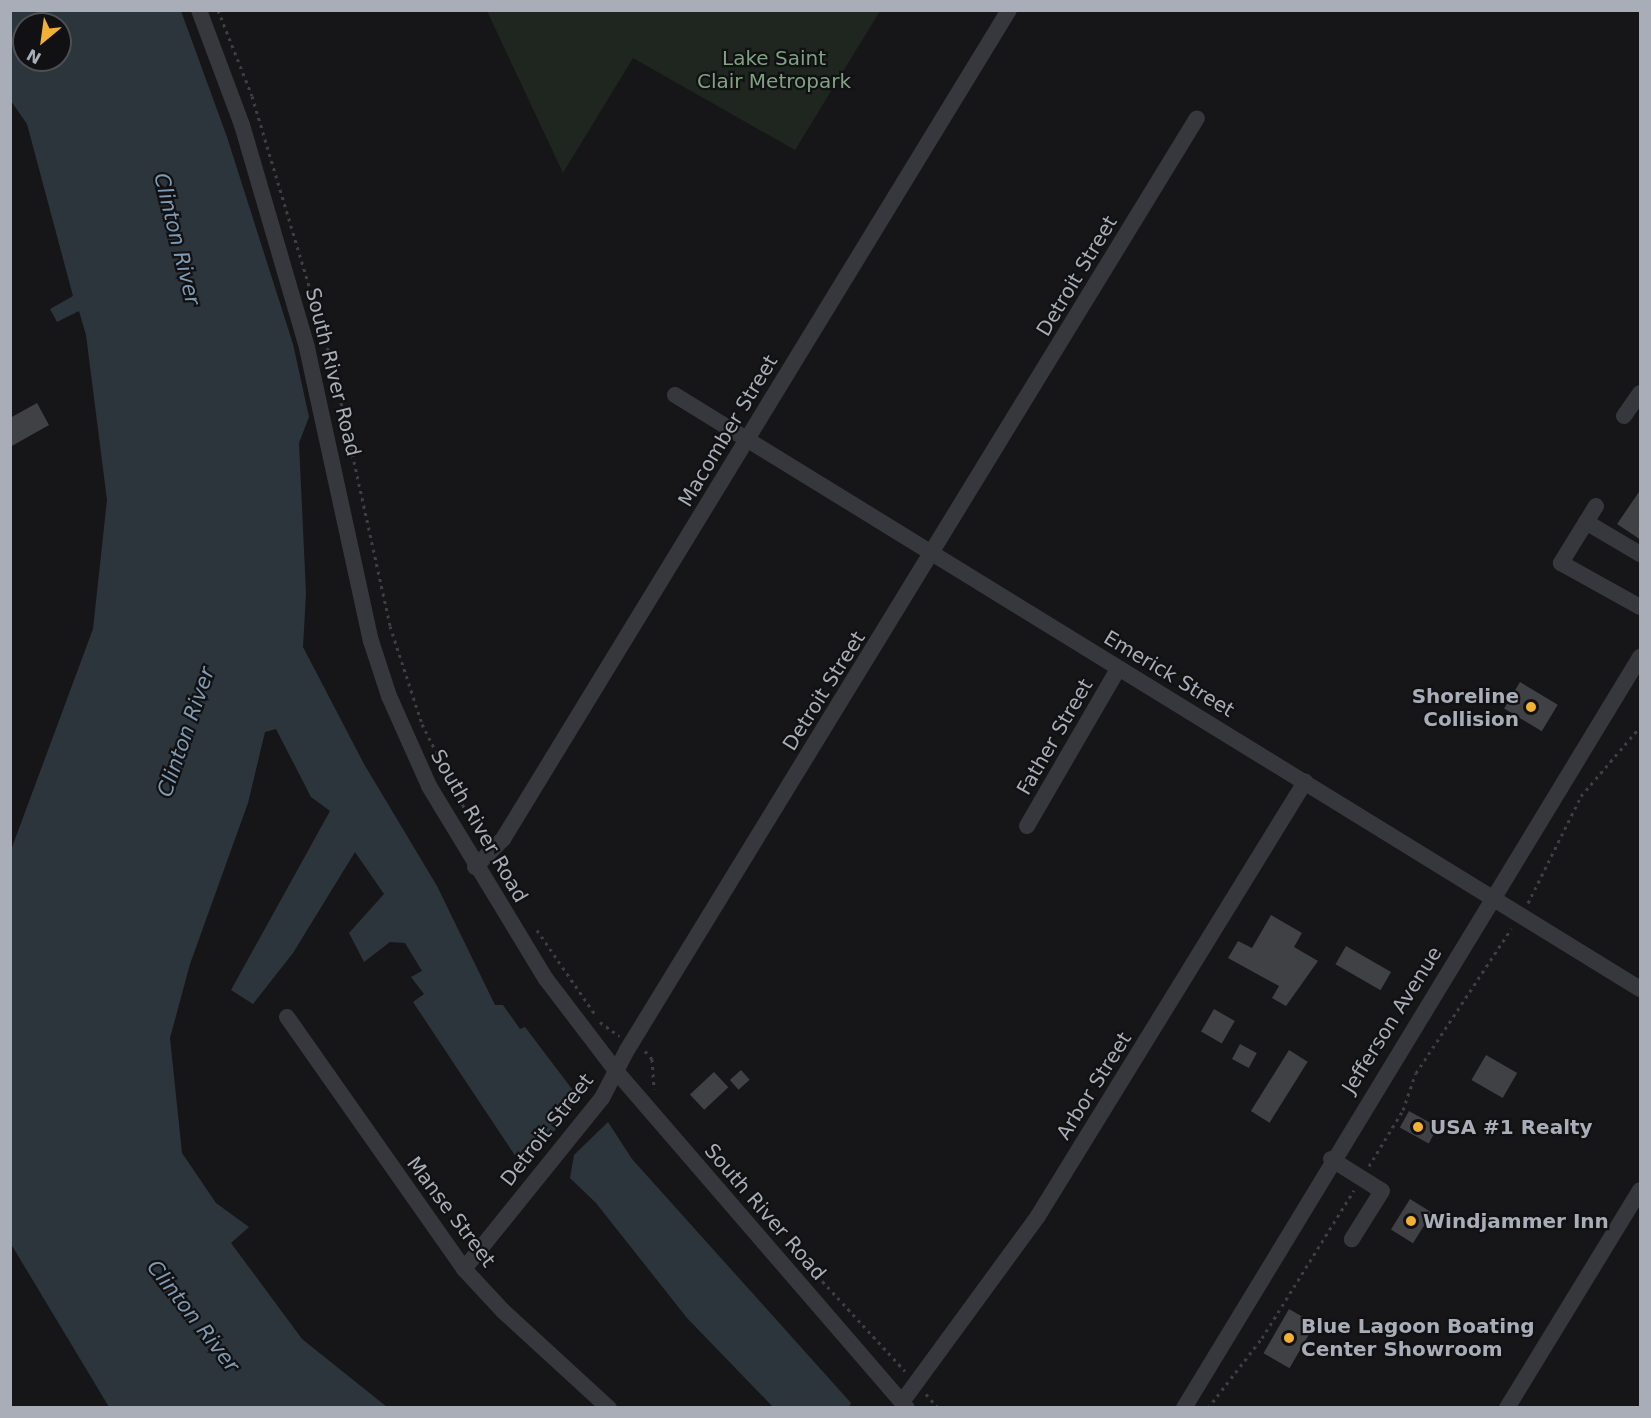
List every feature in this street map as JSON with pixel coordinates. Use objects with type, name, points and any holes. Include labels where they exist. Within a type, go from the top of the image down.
[{"type":"street","name":"South River Road","points":[[199,10],[242,125],[308,348],[371,641],[410,747],[475,867],[546,979],[616,1071],[905,1405]]},
{"type":"street","name":"Macomber Street","points":[[475,867],[503,839],[748,441],[820,316],[1009,10]]},
{"type":"street","name":"Detroit Street","points":[[464,1269],[602,1098],[631,1043],[934,553],[1197,118]]},
{"type":"street","points":[[1624,416],[1641,393]]},
{"type":"street","name":"Emerick Street","points":[[675,395],[1641,989]]},
{"type":"street","points":[[1596,506],[1561,563],[1641,607]]},
{"type":"street","points":[[1586,522],[1641,554]]},
{"type":"street","name":"Jefferson Avenue","points":[[1184,1407],[1331,1159],[1641,657]]},
{"type":"street","name":"Father Street","points":[[1027,826],[1118,669]]},
{"type":"street","name":"Arbor Street","points":[[905,1405],[917,1384],[1038,1216],[1305,782]]},
{"type":"street","name":"Manse Street","points":[[287,1017],[464,1269],[502,1311],[609,1407]]},
{"type":"street","points":[[1331,1159],[1382,1191],[1352,1239]]},
{"type":"street","points":[[1507,1407],[1641,1190]]},
{"type":"street","points":[[769,1248],[777,1232]]},
{"type":"path","points":[[218,10],[252,96],[333,366],[390,626],[422,724],[488,853]]},
{"type":"path","points":[[1525,908],[1581,796],[1613,754],[1641,727]]},
{"type":"path","points":[[534,926],[600,1022],[652,1059],[652,1086],[658,1096]]},
{"type":"path","points":[[800,1258],[938,1407]]},
{"type":"green space","name":"Lake Saint Clair Metropark","points":[[487,11],[880,11],[795,150],[633,58],[563,173]]},
{"type":"water","name":"Clinton River","points":[[11,10],[181,11],[227,137],[293,344],[309,417],[299,443],[306,593],[303,647],[364,764],[437,886],[495,1005],[503,1005],[520,1029],[525,1027],[572,1089],[574,1102],[553,1133],[536,1152],[516,1157],[413,1002],[424,994],[411,977],[422,971],[405,943],[390,942],[364,962],[349,933],[384,894],[355,852],[293,953],[253,1004],[231,990],[330,811],[311,797],[276,729],[265,732],[248,803],[190,964],[170,1038],[182,1153],[216,1203],[249,1227],[231,1243],[302,1339],[387,1407],[109,1407],[11,1244],[11,850],[93,629],[107,500],[86,335],[79,311],[57,322],[50,309],[73,296],[27,124],[11,101]]},
{"type":"water","points":[[608,1122],[632,1159],[851,1403],[849,1407],[773,1407],[687,1318],[596,1203],[570,1178],[574,1155]]},
{"type":"building","points":[[37,403],[49,425],[10,447],[10,418]]},
{"type":"building","points":[[1641,489],[1641,540],[1617,524]]},
{"type":"building","name":"Shoreline Collision","points":[[1520,682],[1558,705],[1542,731],[1504,709]]},
{"type":"building","points":[[1271,915],[1302,933],[1294,947],[1318,961],[1286,1006],[1272,998],[1279,986],[1228,958],[1238,941],[1252,948]]},
{"type":"building","points":[[1346,946],[1391,972],[1381,990],[1336,964]]},
{"type":"building","points":[[1214,1009],[1235,1021],[1222,1044],[1201,1032]]},
{"type":"building","points":[[1240,1044],[1257,1053],[1249,1068],[1232,1059]]},
{"type":"building","points":[[1289,1050],[1308,1062],[1270,1123],[1251,1111]]},
{"type":"building","points":[[1486,1055],[1517,1073],[1503,1098],[1472,1080]]},
{"type":"building","points":[[741,1070],[750,1080],[739,1090],[730,1080]]},
{"type":"building","points":[[714,1072],[728,1087],[704,1110],[690,1095]]},
{"type":"building","name":"USA #1 Realty","points":[[1409,1111],[1438,1127],[1429,1144],[1400,1128]]},
{"type":"building","name":"Windjammer Inn","points":[[1410,1199],[1432,1213],[1413,1243],[1391,1230]]},
{"type":"building","name":"Blue Lagoon Boating Center Showroom","points":[[1289,1309],[1315,1324],[1289,1368],[1264,1353]]},
{"type":"place","name":"Shoreline Collision","points":[[1531,707]]},
{"type":"place","name":"USA #1 Realty","points":[[1418,1127]]},
{"type":"place","name":"Windjammer Inn","points":[[1411,1221]]},
{"type":"place","name":"Blue Lagoon Boating Center Showroom","points":[[1289,1338]]}]
